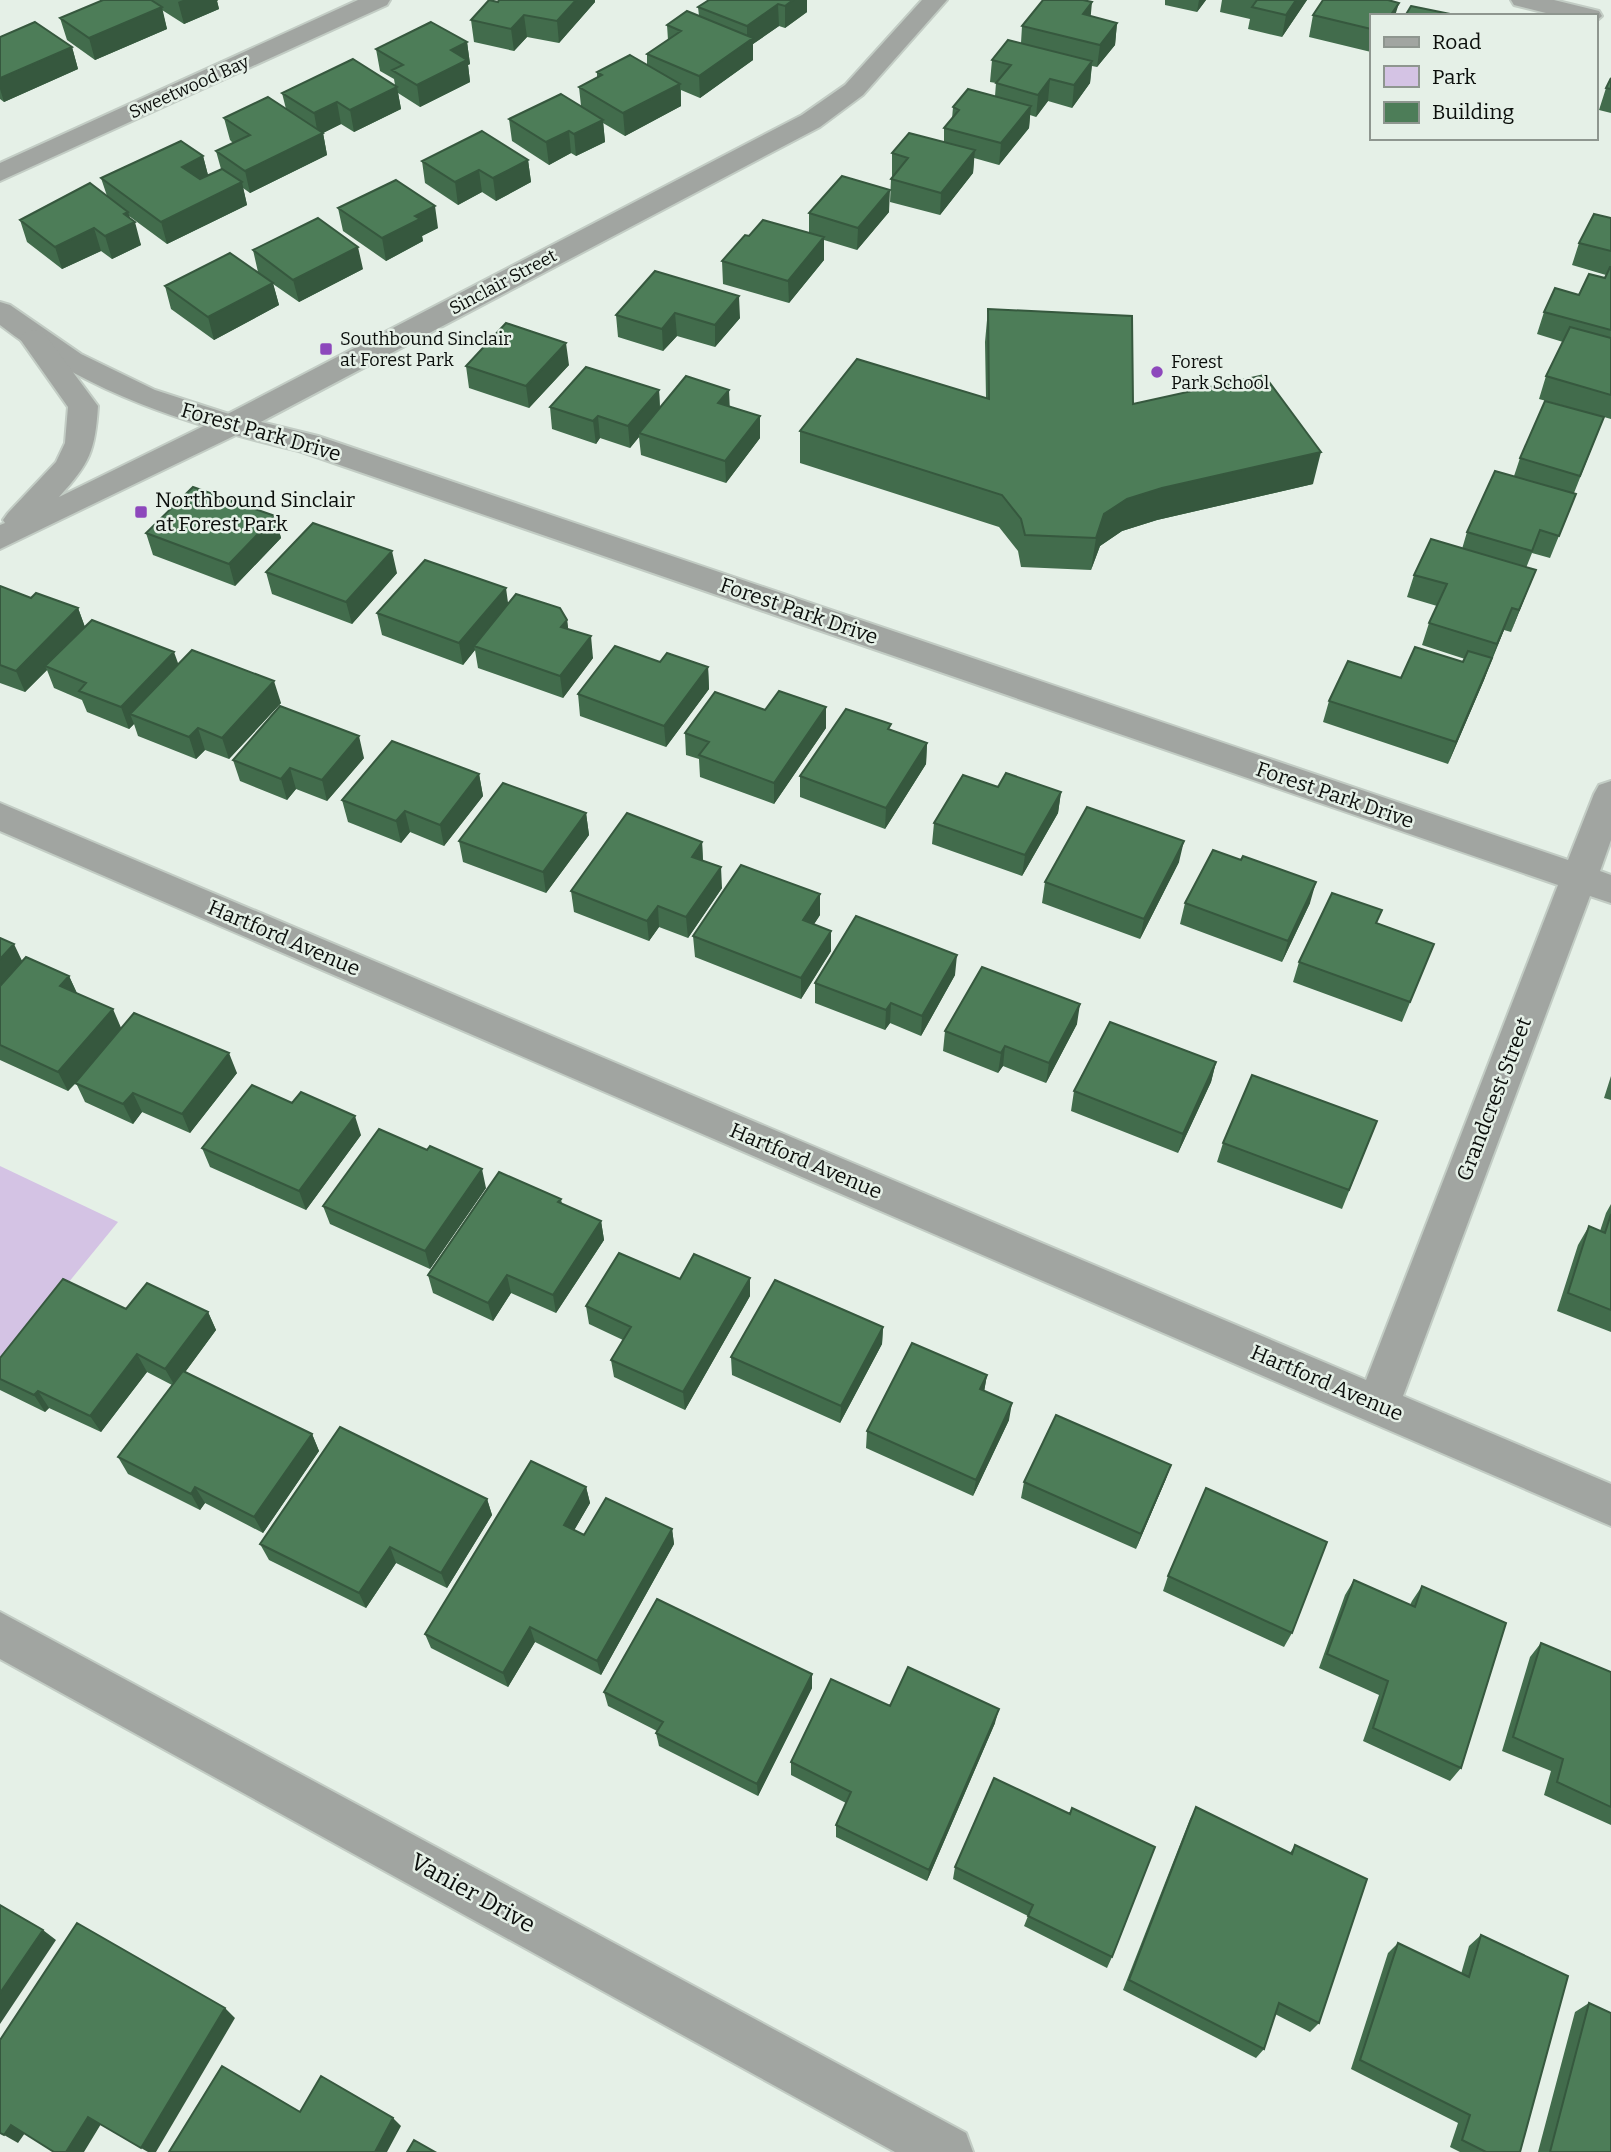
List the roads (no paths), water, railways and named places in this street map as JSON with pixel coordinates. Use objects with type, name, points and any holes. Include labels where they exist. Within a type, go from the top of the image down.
[{"type":"street","name":"Sweetwood Bay","points":[[0,173],[378,0]]},
{"type":"street","name":"Sinclair Street","points":[[2,537],[229,426],[811,121],[854,90],[935,0]]},
{"type":"street","points":[[1523,0],[1584,14]]},
{"type":"street","name":"Forest Park Drive","points":[[0,311],[34,340],[114,385],[229,426],[307,443],[1595,884]]},
{"type":"street","points":[[2,537],[69,467],[80,443],[83,406],[34,340]]},
{"type":"street","name":"Grandcrest Street","points":[[1378,1405],[1595,884],[1611,793]]},
{"type":"street","name":"Hartford Avenue","points":[[0,816],[1611,1505]]},
{"type":"street","name":"Vanier Drive","points":[[0,1634],[947,2152]]},
{"type":"place","name":"Southbound Sinclair at Forest Park","points":[[326,349]]},
{"type":"place","name":"Forest Park School","points":[[1157,372]]},
{"type":"place","name":"Northbound Sinclair at Forest Park","points":[[141,512]]}]
